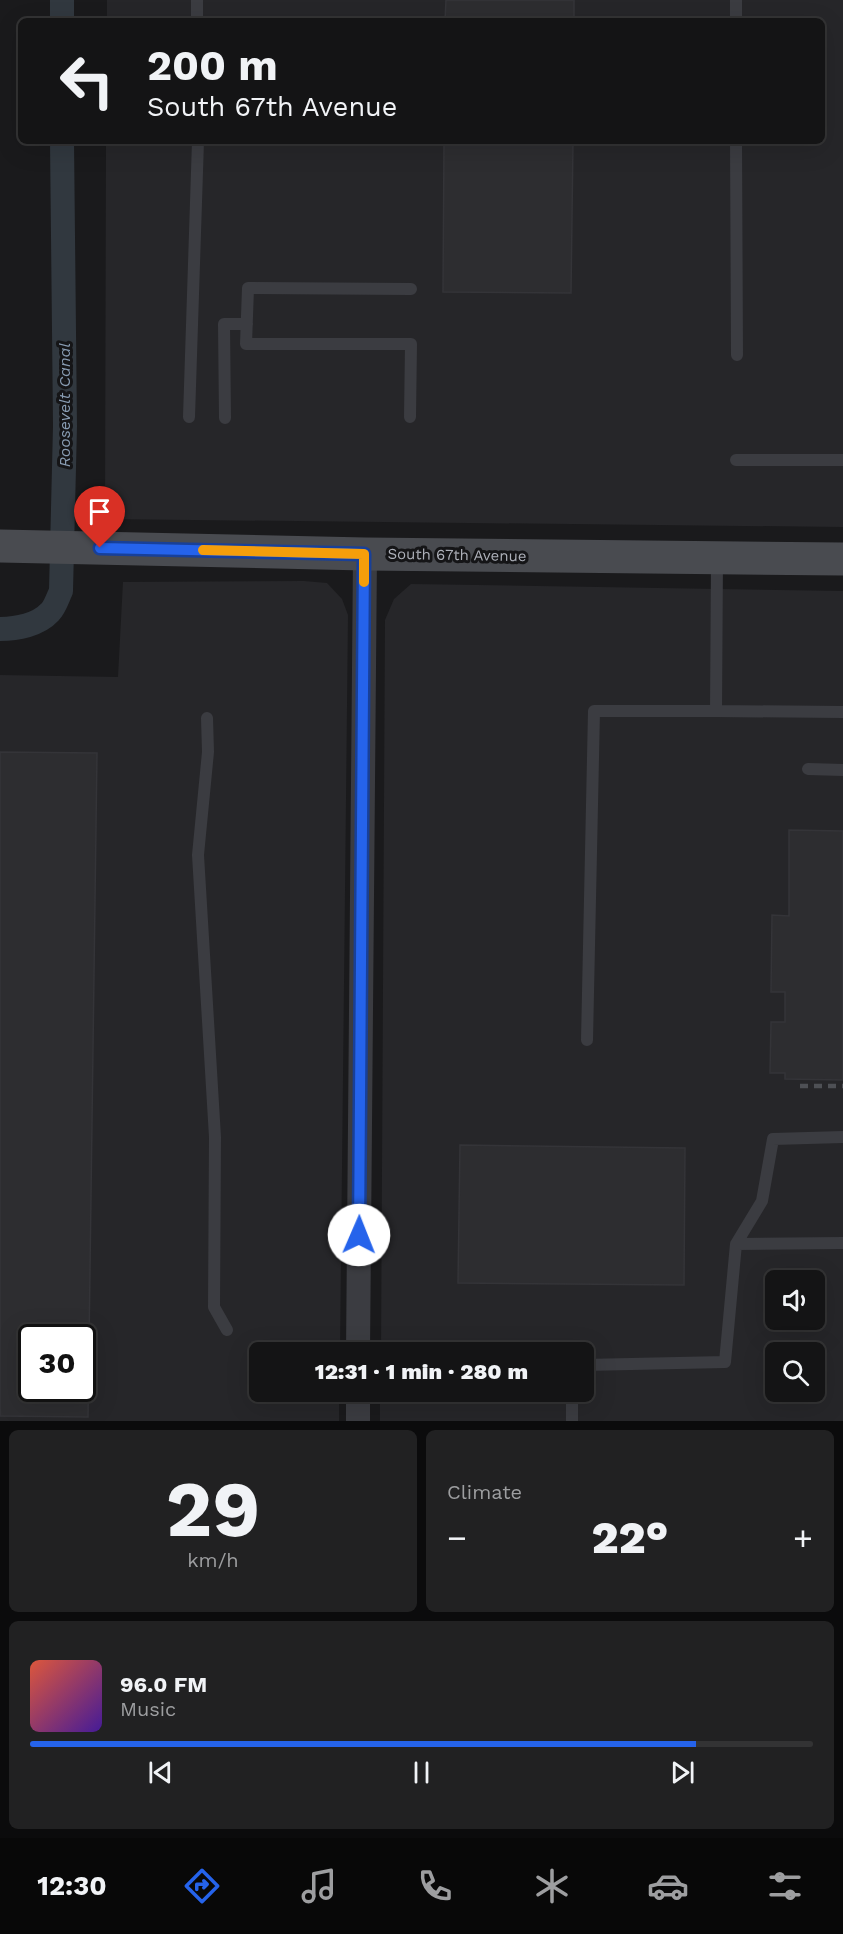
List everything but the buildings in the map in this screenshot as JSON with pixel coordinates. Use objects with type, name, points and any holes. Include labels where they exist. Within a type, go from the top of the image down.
[{"type":"main road","name":"South 67th Avenue","points":[[14,546],[364,554],[843,559]]},
{"type":"street","points":[[358,1342],[364,554]]},
{"type":"street","points":[[358,1402],[358,1421]]},
{"type":"lane","points":[[197,0],[197,18]]},
{"type":"lane","points":[[736,0],[736,18]]},
{"type":"lane","points":[[189,417],[198,144]]},
{"type":"lane","points":[[736,144],[737,355]]},
{"type":"lane","points":[[410,417],[411,344],[246,344],[248,288],[411,289]]},
{"type":"lane","points":[[225,418],[224,324],[247,324]]},
{"type":"lane","points":[[736,460],[843,460]]},
{"type":"lane","points":[[716,711],[717,558]]},
{"type":"lane","points":[[587,1040],[594,711],[843,712]]},
{"type":"lane","points":[[207,718],[208,752],[198,855],[215,1137],[214,1307],[227,1330]]},
{"type":"lane","points":[[808,769],[843,770]]},
{"type":"lane","points":[[594,1365],[725,1362],[736,1244],[762,1200],[772,1139],[843,1137]]},
{"type":"lane","points":[[736,1244],[843,1243]]},
{"type":"lane","points":[[572,1402],[572,1421]]},
{"type":"shaded area","points":[[107,0],[843,0],[843,527],[105,519],[106,144],[825,144],[825,18],[107,18]]},
{"type":"shaded area","points":[[304,581],[327,583],[342,599],[348,615],[340,1342],[249,1342],[249,1402],[339,1402],[339,1421],[0,1421],[0,675],[118,677],[123,582]]},
{"type":"shaded area","points":[[411,584],[843,591],[843,1421],[380,1421],[380,1402],[594,1402],[594,1342],[381,1342],[385,620],[394,599]]},
{"type":"waterway","name":"Roosevelt Canal","points":[[62,0],[62,18]]},
{"type":"waterway","name":"Roosevelt Canal","points":[[0,629],[20,627],[40,620],[52,610],[61,591],[65,426],[62,144]]},
{"type":"railway","points":[[800,1086],[843,1086]]},
{"type":"slow traffic","points":[[203,550],[364,554],[364,582]]},
{"type":"route","points":[[100,548],[364,554],[359,1235]]}]
